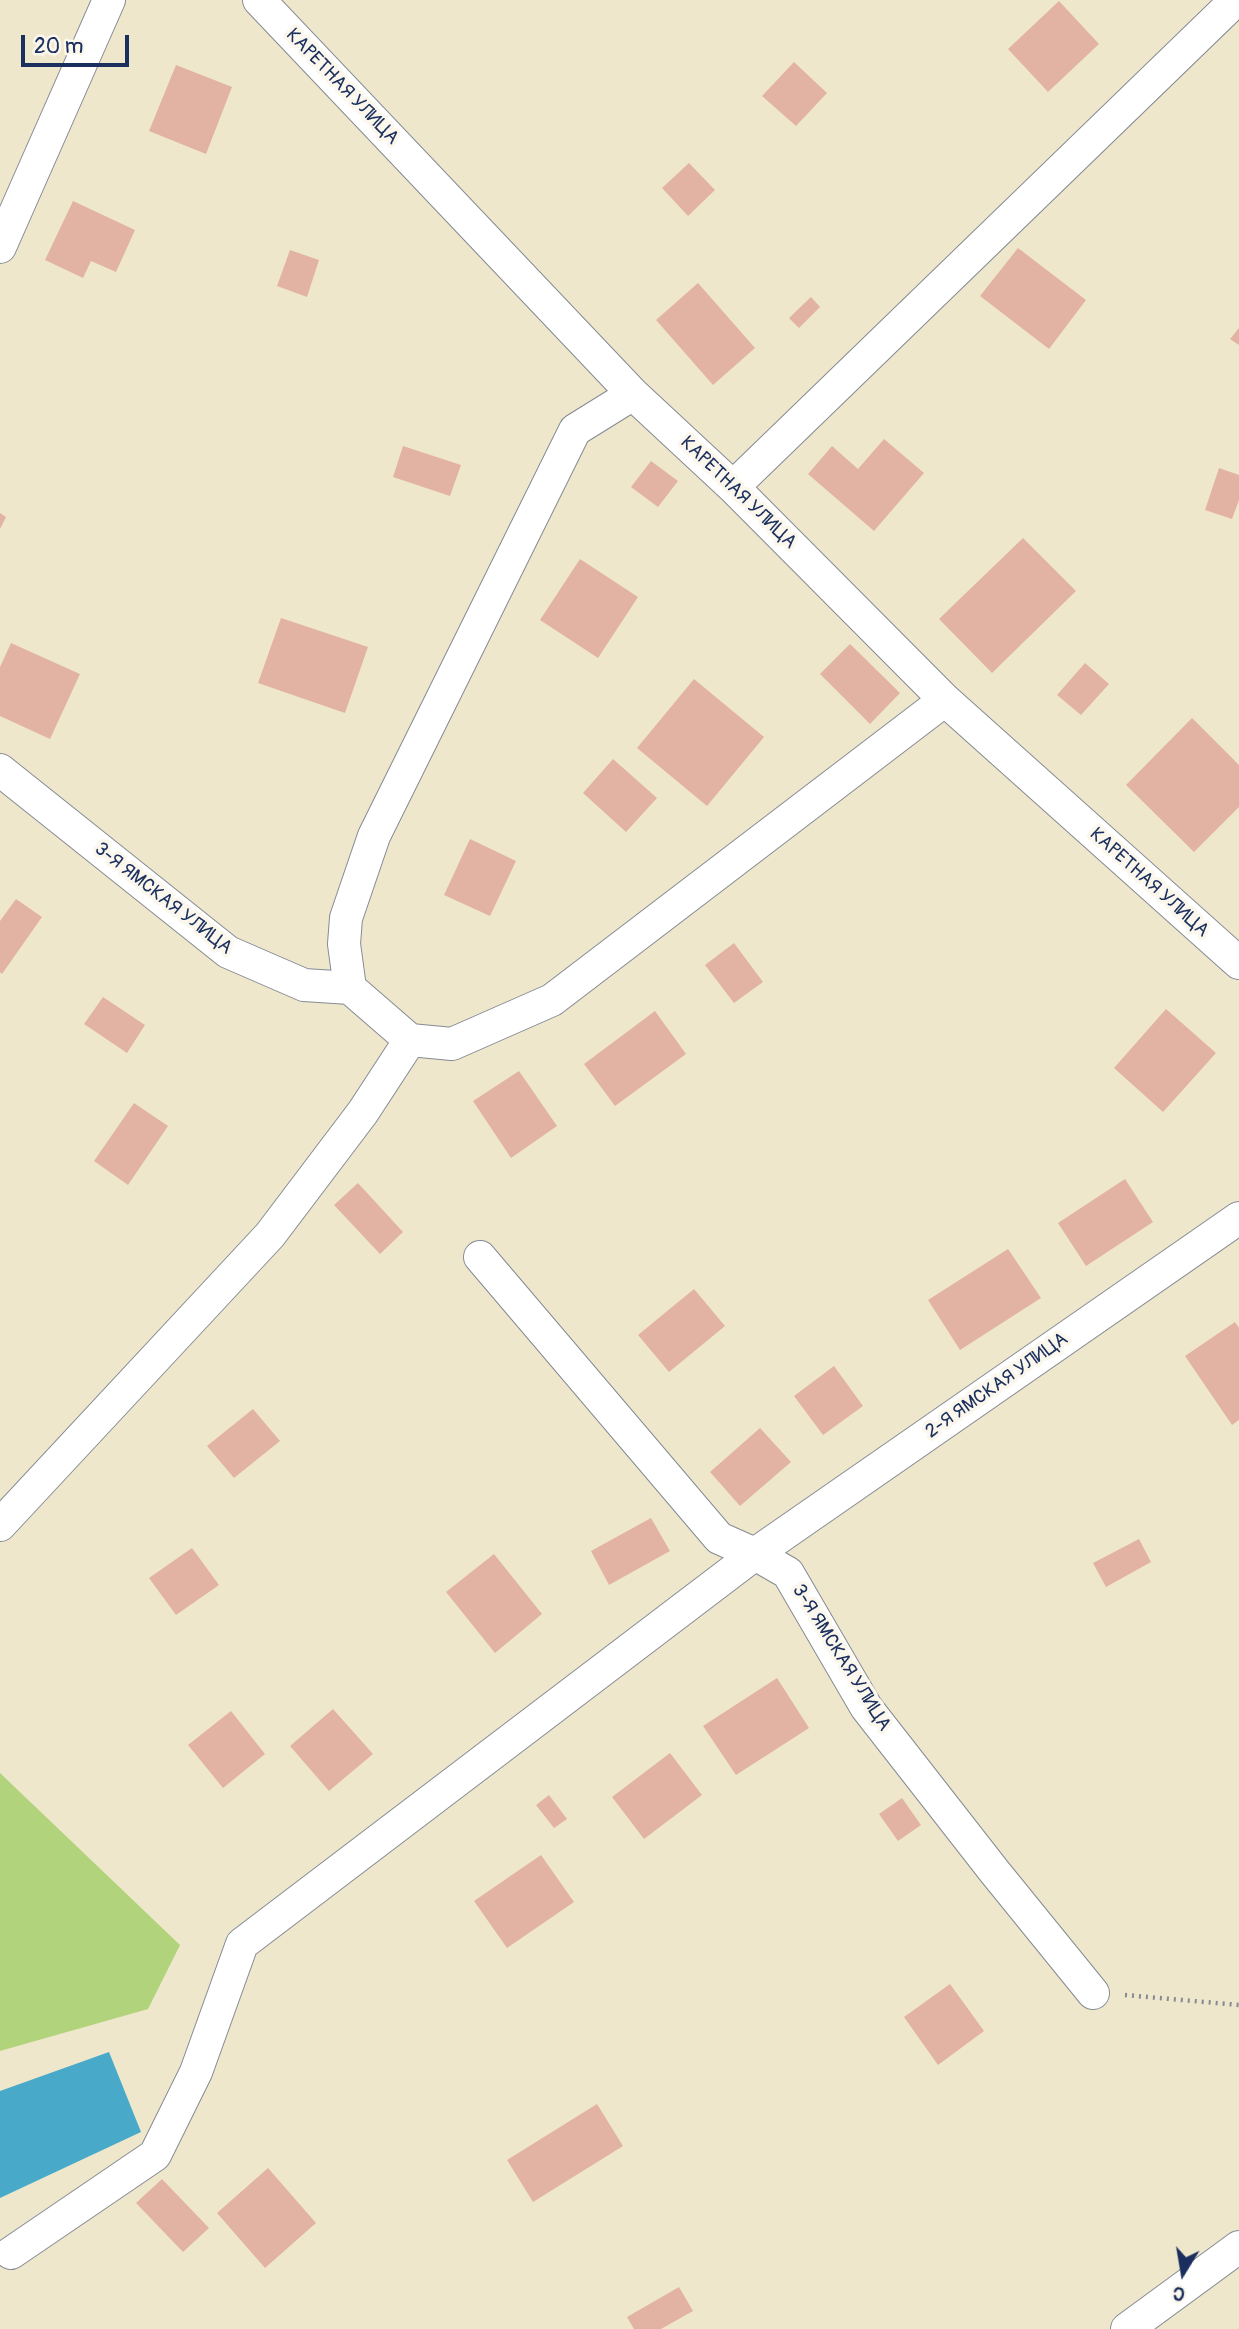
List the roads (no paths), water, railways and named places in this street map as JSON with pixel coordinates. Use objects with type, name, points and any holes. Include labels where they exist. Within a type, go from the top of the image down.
[{"type":"street","points":[[0,247],[109,0]]},
{"type":"street","name":"КАРЕТНАЯ УЛИЦА","points":[[259,0],[633,394],[733,487],[945,700],[1239,963]]},
{"type":"street","points":[[733,487],[1236,0]]},
{"type":"street","points":[[633,394],[575,430],[374,836],[346,918],[344,944],[350,988],[410,1040],[452,1044],[552,1000],[945,700]]},
{"type":"street","name":"3-Я ЯМСКАЯ УЛИЦА","points":[[0,770],[228,952],[304,985],[350,988]]},
{"type":"street","points":[[0,1525],[270,1235],[363,1112],[410,1040]]},
{"type":"street","name":"2-Я ЯМСКАЯ УЛИЦА","points":[[11,2253],[155,2155],[196,2072],[242,1944],[755,1554],[1239,1218]]},
{"type":"street","name":"3-Я ЯМСКАЯ УЛИЦА","points":[[480,1257],[719,1538],[788,1573],[866,1707],[1093,1993]]},
{"type":"street","points":[[1127,2329],[1239,2247]]},
{"type":"water","points":[[109,2052],[141,2132],[0,2198],[0,2091]]}]
